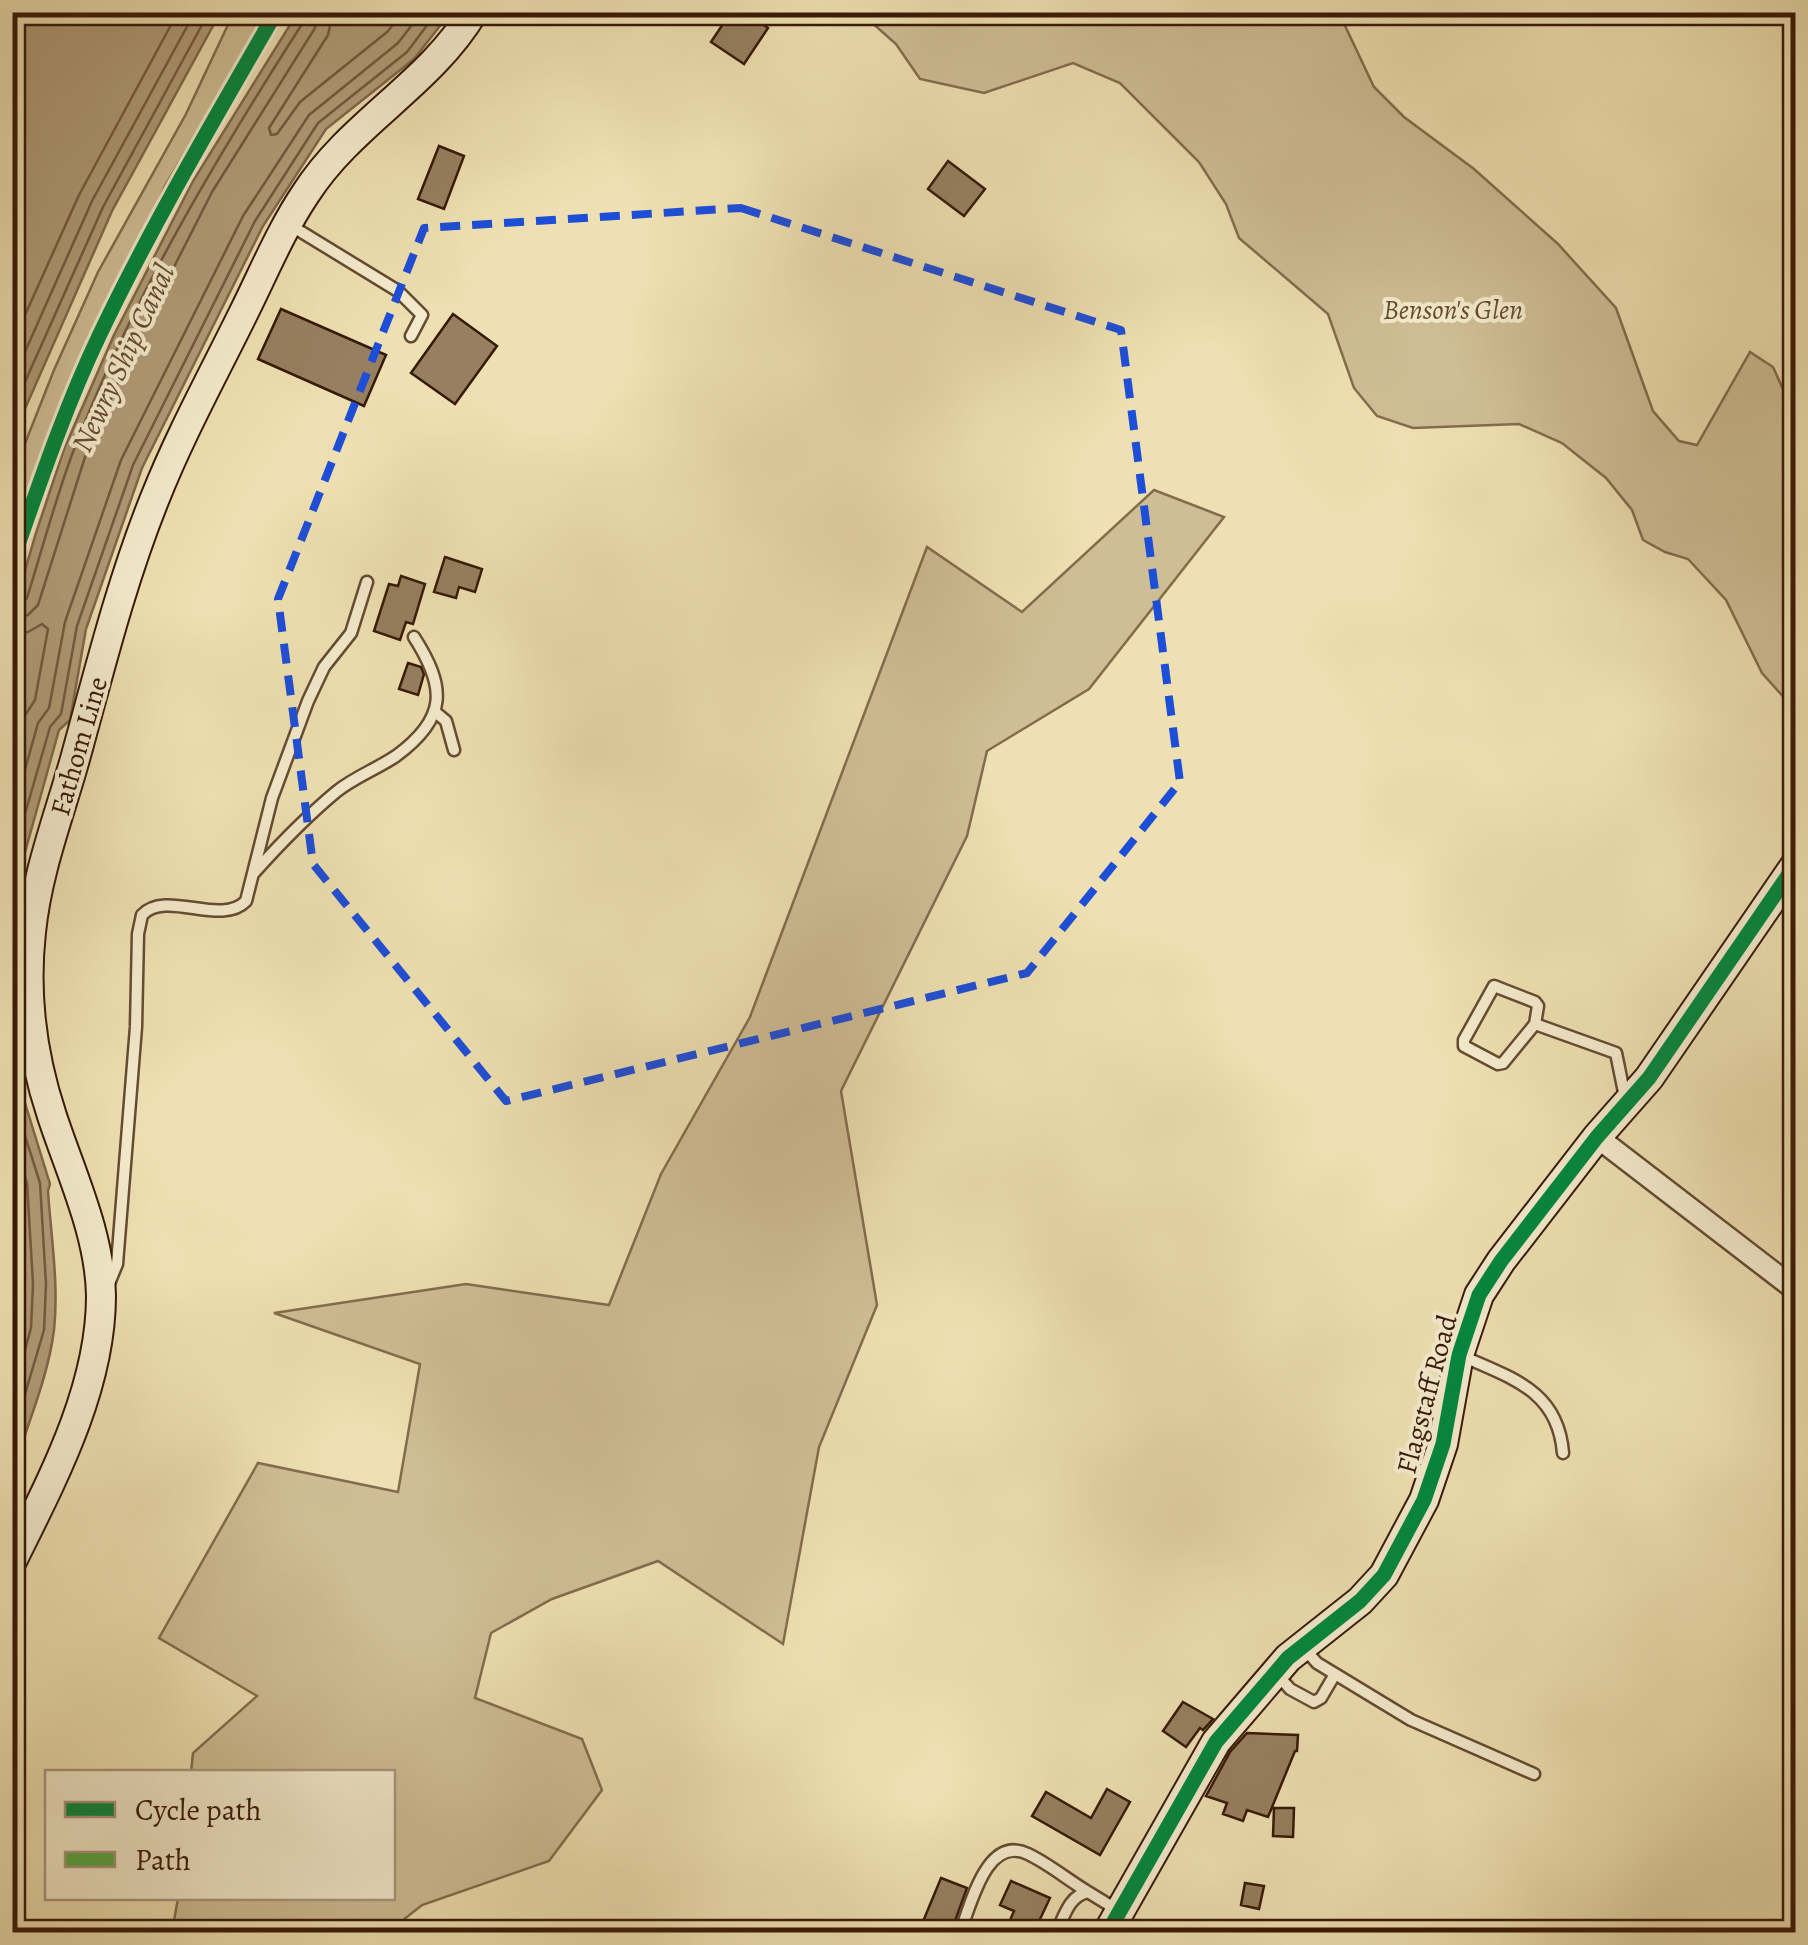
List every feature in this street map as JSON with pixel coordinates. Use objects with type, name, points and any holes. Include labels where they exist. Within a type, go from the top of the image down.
[{"type":"main road","name":"Fathom Line","points":[[12,1561],[44,1498],[87,1383],[98,1328],[101,1295],[90,1228],[35,1058],[27,988],[31,928],[47,852],[107,646],[153,502],[179,441],[304,194],[340,148],[438,59],[473,12]]},
{"type":"main road","name":"Flagstaff Road","points":[[1114,1922],[1216,1742],[1275,1672],[1384,1576],[1424,1500],[1443,1444],[1460,1354],[1479,1295],[1501,1260],[1597,1137],[1649,1078],[1796,864]]},
{"type":"street","points":[[1597,1137],[1796,1290]]},
{"type":"lane","points":[[289,225],[398,291],[422,314],[411,336]]},
{"type":"lane","points":[[101,1295],[110,1284],[116,1264],[142,915],[154,906],[234,910],[246,901],[272,798],[308,701],[324,667],[350,633],[367,582]]},
{"type":"lane","points":[[252,875],[337,791],[395,756],[421,731],[434,710],[438,686],[431,664],[414,637]]},
{"type":"lane","points":[[434,710],[446,722],[454,750]]},
{"type":"lane","points":[[1494,986],[1535,1002],[1538,1006],[1534,1024],[1503,1063],[1464,1046],[1494,986]]},
{"type":"lane","points":[[1534,1024],[1616,1053],[1628,1101]]},
{"type":"lane","points":[[1460,1354],[1532,1389],[1554,1411],[1564,1453]]},
{"type":"lane","points":[[1303,1646],[1317,1664],[1411,1720],[1534,1774]]},
{"type":"lane","points":[[1275,1672],[1290,1688],[1314,1702],[1322,1698],[1335,1674]]},
{"type":"lane","points":[[960,1932],[987,1866],[1012,1850],[1029,1854],[1088,1892],[1114,1922]]},
{"type":"lane","points":[[1058,1927],[1076,1898],[1088,1892]]},
{"type":"highlighted area","points":[[741,208],[1121,330],[1180,782],[1027,973],[506,1101],[313,864],[278,599],[424,228]]},
{"type":"green space","points":[[234,12],[267,13],[165,186],[133,257],[81,354],[13,541],[13,474],[54,370],[98,272],[186,114]]},
{"type":"green space","name":"Benson's Glen","points":[[861,13],[1339,13],[1374,87],[1404,117],[1474,169],[1558,244],[1616,308],[1653,411],[1679,441],[1697,445],[1750,352],[1773,367],[1795,416],[1783,467],[1795,536],[1795,710],[1762,673],[1726,600],[1688,559],[1643,540],[1632,510],[1606,478],[1562,443],[1519,424],[1413,428],[1377,416],[1354,388],[1328,314],[1239,238],[1226,204],[1199,162],[1120,83],[1073,63],[984,93],[920,79],[896,44]]},
{"type":"green space","points":[[1154,490],[1224,517],[1089,689],[987,751],[967,836],[841,1091],[877,1305],[819,1447],[783,1644],[658,1561],[552,1599],[491,1633],[475,1698],[582,1739],[602,1790],[549,1861],[422,1905],[388,1932],[172,1932],[178,1900],[395,1900],[395,1770],[191,1770],[193,1753],[257,1696],[159,1638],[258,1463],[398,1492],[420,1364],[274,1313],[466,1284],[609,1305],[661,1174],[750,1017],[927,547],[1022,612]]},
{"type":"water","points":[[13,12],[220,13],[112,211],[13,436]]},
{"type":"water","name":"Newry Ship Canal","points":[[298,12],[450,13],[414,59],[326,129],[263,226],[142,468],[86,629],[70,720],[59,730],[13,908],[13,611],[36,533],[64,449],[114,335],[193,181]]},
{"type":"water","points":[[13,1043],[16,1074],[50,1184],[56,1295],[47,1366],[13,1471]]},
{"type":"building","points":[[731,12],[745,12],[768,28],[744,64],[711,42]]},
{"type":"building","points":[[439,146],[464,156],[444,209],[418,199]]},
{"type":"building","points":[[948,161],[985,189],[964,216],[928,189]]},
{"type":"building","points":[[281,309],[386,355],[364,406],[258,359]]},
{"type":"building","points":[[453,314],[497,346],[455,404],[411,373]]},
{"type":"building","points":[[445,557],[482,569],[475,592],[459,587],[456,598],[434,592]]},
{"type":"building","points":[[401,576],[425,584],[413,624],[406,622],[400,640],[374,631],[389,584],[398,586]]},
{"type":"building","points":[[408,663],[421,667],[424,674],[418,695],[399,689]]},
{"type":"building","points":[[1183,1702],[1213,1719],[1203,1730],[1200,1728],[1186,1747],[1163,1731]]},
{"type":"building","points":[[1247,1733],[1298,1735],[1297,1751],[1268,1817],[1247,1810],[1243,1821],[1223,1814],[1227,1803],[1206,1796],[1230,1752]]},
{"type":"building","points":[[1107,1789],[1130,1802],[1100,1855],[1032,1816],[1046,1792],[1091,1818]]},
{"type":"building","points":[[1274,1808],[1294,1808],[1293,1837],[1273,1836]]},
{"type":"building","points":[[941,1878],[967,1888],[951,1932],[922,1924]]},
{"type":"building","points":[[1011,1881],[1050,1898],[1034,1932],[1005,1932],[1014,1911],[1000,1905]]},
{"type":"building","points":[[1245,1883],[1264,1886],[1259,1909],[1241,1905]]},
{"type":"marked path","points":[[628,12],[689,18]]},
{"type":"cycle path","points":[[12,562],[64,418],[100,334],[163,211],[276,12]]},
{"type":"cycle path","points":[[1108,1932],[1216,1742],[1288,1658],[1360,1601],[1384,1575],[1424,1500],[1443,1444],[1459,1355],[1479,1295],[1597,1137],[1649,1078],[1796,864]]}]
